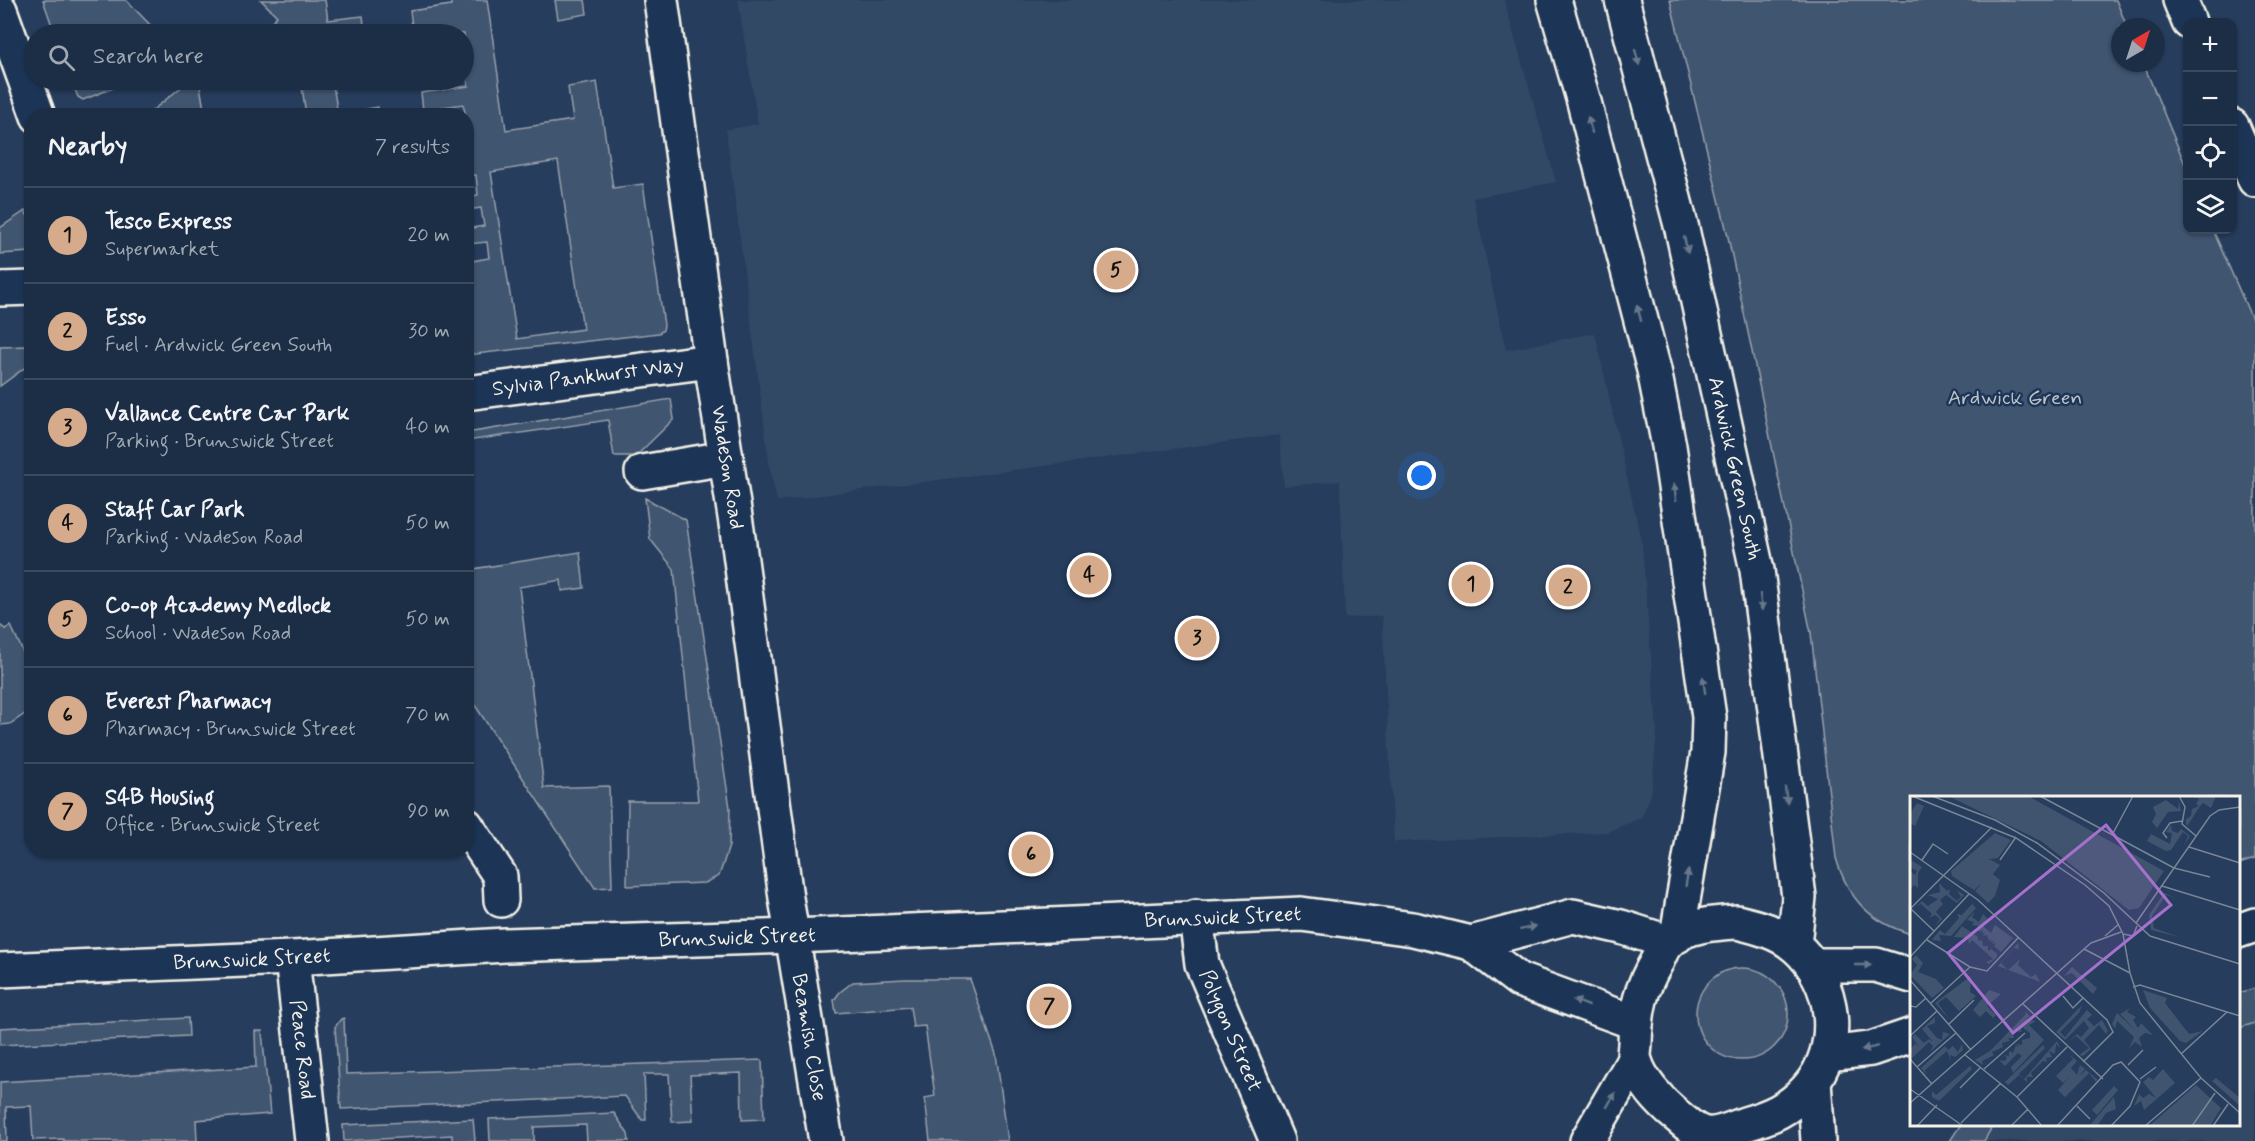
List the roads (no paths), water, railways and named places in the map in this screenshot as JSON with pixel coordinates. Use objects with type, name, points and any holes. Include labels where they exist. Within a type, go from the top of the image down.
[{"type":"main road","name":"Wadeson Road","points":[[661,0],[763,718],[786,898],[794,936]]},
{"type":"main road","points":[[1554,0],[1584,102],[1654,370],[1669,446],[1709,717],[1708,752],[1672,939],[1644,982],[1637,1009],[1634,1060],[1587,1141]]},
{"type":"main road","name":"Ardwick Green South","points":[[1622,0],[1682,229],[1757,570],[1799,897],[1804,955]]},
{"type":"main road","points":[[2180,0],[2187,18]]},
{"type":"main road","points":[[0,10],[24,77]]},
{"type":"main road","points":[[29,90],[35,108]]},
{"type":"main road","points":[[2235,126],[2255,118]]},
{"type":"main road","points":[[2237,137],[2255,180]]},
{"type":"main road","points":[[0,289],[24,288]]},
{"type":"main road","name":"Sylvia Pankhurst Way","points":[[474,392],[711,361]]},
{"type":"main road","points":[[642,472],[726,458]]},
{"type":"main road","points":[[474,837],[500,876],[501,900]]},
{"type":"main road","name":"Brunswick Street","points":[[0,970],[292,958],[505,945],[794,936],[1300,914],[1413,929],[1471,943],[1519,980],[1636,1023]]},
{"type":"main road","name":"Brunswick Street","points":[[1471,943],[1573,916],[1672,939]]},
{"type":"main road","name":"Polygon Street","points":[[1196,917],[1202,964],[1276,1141]]},
{"type":"main road","points":[[1634,1060],[1648,1085],[1664,1105],[1702,1137],[1772,1116],[1796,1102],[1820,1068],[1830,1041],[1831,1015],[1825,989],[1804,955],[1768,929],[1737,922],[1706,924],[1672,939]]},
{"type":"main road","points":[[2240,930],[2255,926]]},
{"type":"main road","name":"Beamish Close","points":[[794,936],[826,1141]]},
{"type":"main road","points":[[1804,955],[1876,965],[1910,976]]},
{"type":"main road","name":"Peace Road","points":[[292,958],[312,1141]]},
{"type":"main road","points":[[1820,1068],[1910,1035]]},
{"type":"main road","points":[[1818,1141],[1820,1068]]},
{"type":"place","name":"Co-op Academy Medlock","points":[[1116,270]]},
{"type":"place","name":"Staff Car Park","points":[[1089,575]]},
{"type":"place","name":"Tesco Express","points":[[1471,584]]},
{"type":"place","name":"Esso","points":[[1568,587]]},
{"type":"place","name":"Vallance Centre Car Park","points":[[1197,638]]},
{"type":"place","name":"Everest Pharmacy","points":[[1031,854]]},
{"type":"place","name":"S4B Housing","points":[[1049,1006]]},
{"type":"park label","name":"Ardwick Green","points":[[2015,398]]}]
